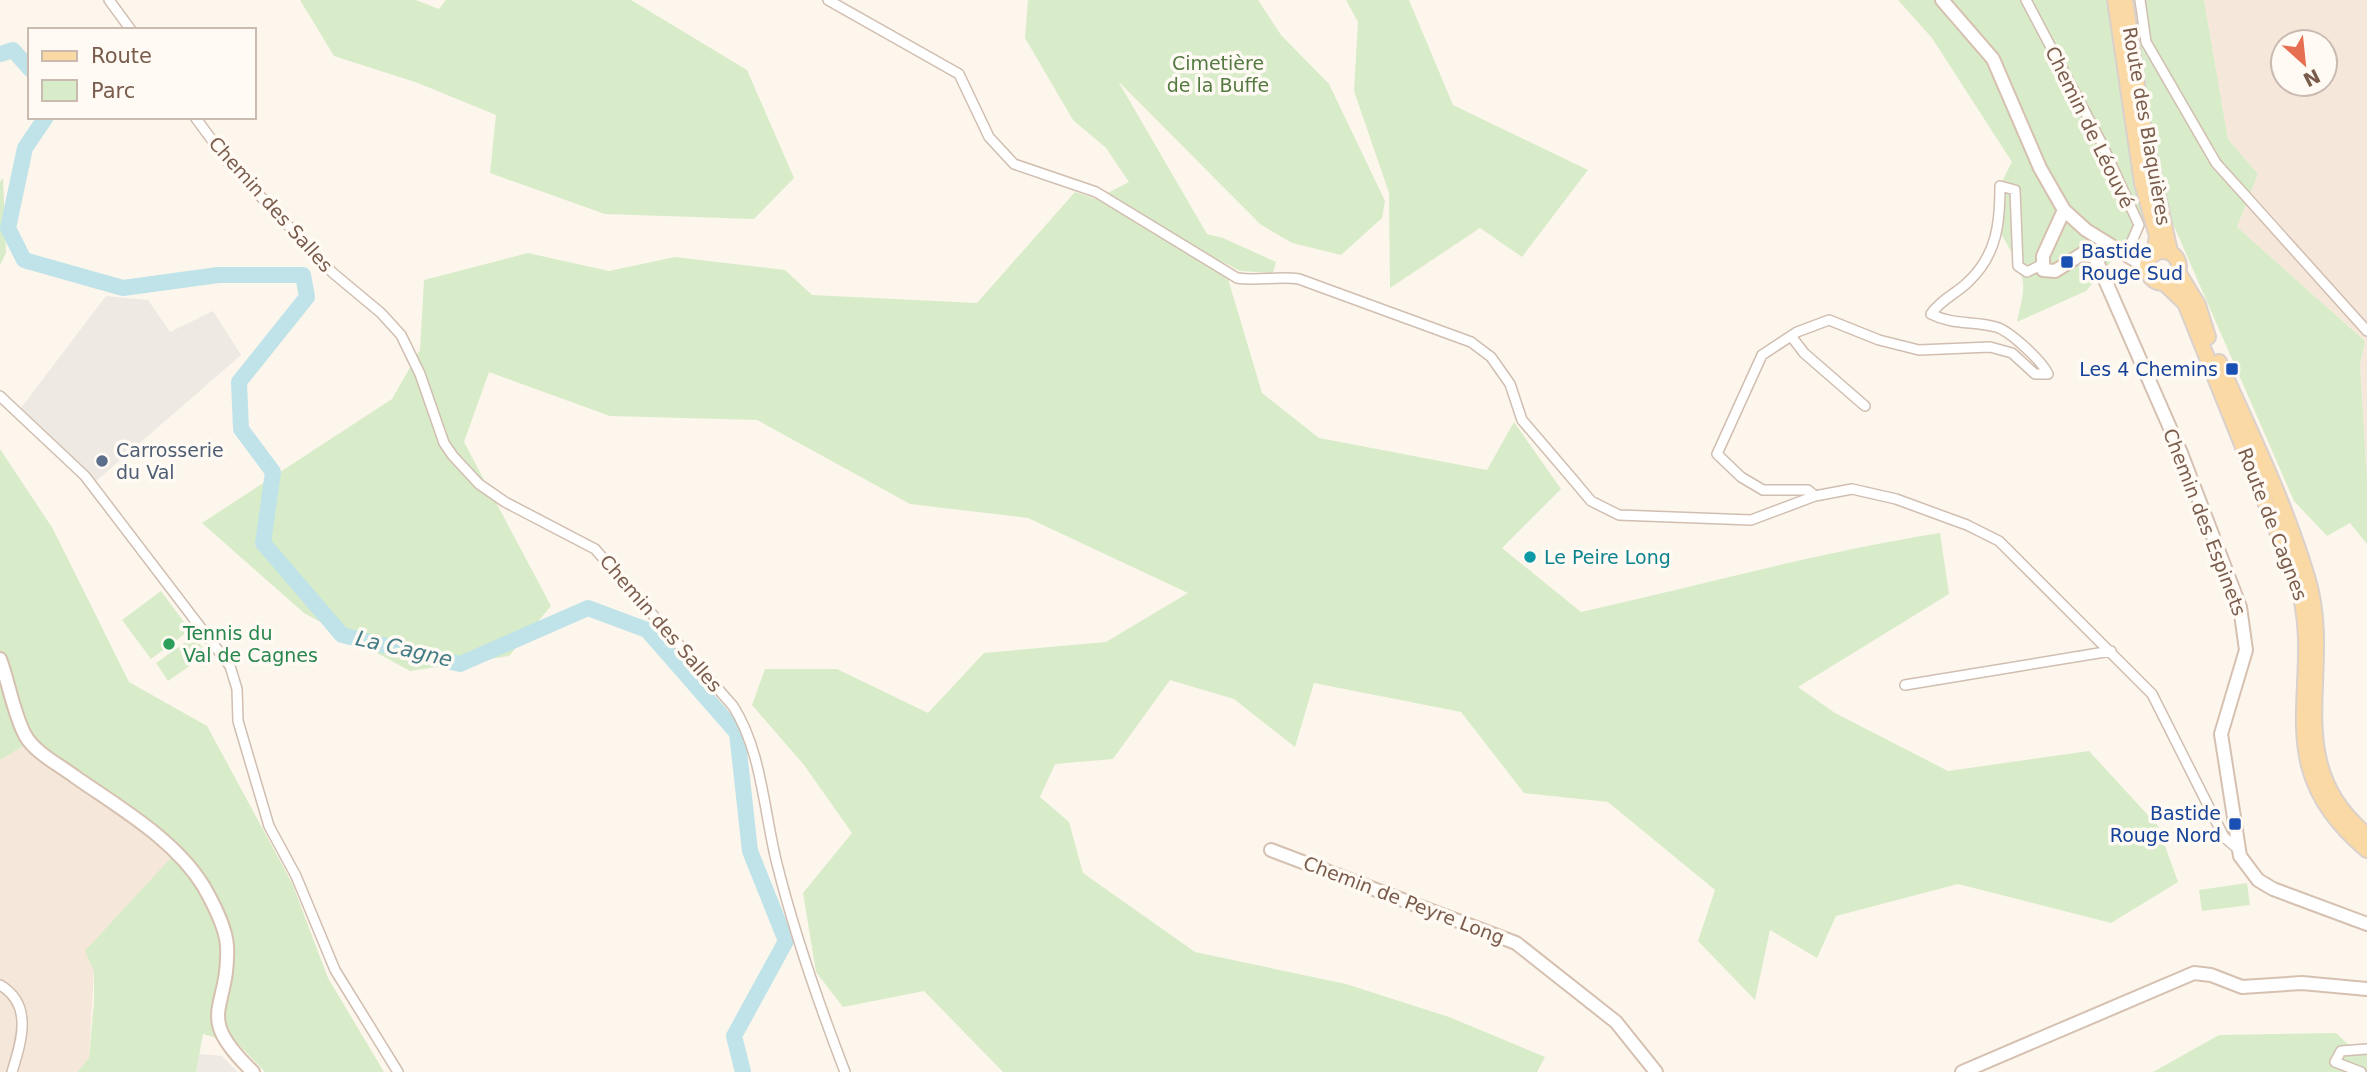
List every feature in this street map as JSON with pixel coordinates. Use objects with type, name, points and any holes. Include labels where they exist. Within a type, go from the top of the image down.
[{"type":"main road","name":"Route des Blaquières","points":[[2115,0],[2142,183],[2157,236],[2150,259]]},
{"type":"main road","name":"Route des Blaquières","points":[[2123,0],[2143,126],[2170,252]]},
{"type":"main road","points":[[2170,252],[2178,260],[2178,272],[2172,280],[2164,283],[2154,280],[2150,259],[2170,252]]},
{"type":"main road","name":"Route de Cagnes","points":[[2178,272],[2198,305],[2207,333],[2271,481],[2304,568],[2316,627],[2312,728],[2315,749],[2329,788],[2341,809],[2367,835]]},
{"type":"main road","name":"Route de Cagnes","points":[[2164,283],[2185,303],[2297,580],[2305,606],[2302,731],[2312,773],[2320,795],[2336,819],[2367,850]]},
{"type":"street","points":[[109,0],[130,28]]},
{"type":"street","points":[[828,0],[959,74],[989,137],[1014,164],[1096,192],[1237,278],[1250,280],[1277,276],[1299,279],[1471,342],[1491,357],[1510,384],[1522,420],[1585,494],[1591,501],[1619,515],[1751,520],[1815,496],[1852,489],[1896,499],[1967,525],[1999,541],[2152,694],[2224,837],[2239,850]]},
{"type":"street","points":[[1942,0],[1993,59],[2040,168],[2064,211],[2086,230],[2128,257],[2150,259]]},
{"type":"street","name":"Chemin de Léouvé","points":[[2026,0],[2101,142],[2138,225],[2128,257]]},
{"type":"street","points":[[2118,20],[2123,0]]},
{"type":"street","points":[[2140,0],[2146,42],[2216,163],[2367,331]]},
{"type":"street","name":"Chemin des Salles","points":[[196,119],[228,162],[333,273],[382,313],[401,335],[420,374],[444,443],[453,456],[479,484],[505,502],[595,549],[733,706],[743,721],[766,806],[777,865],[845,1072]]},
{"type":"street","points":[[1815,496],[1808,490],[1763,490],[1741,477],[1717,454],[1755,365],[1762,355],[1791,336],[1829,320],[1879,340],[1920,350],[1990,347],[2012,353],[2035,374],[2048,374],[2043,364],[1998,327],[1944,320],[1931,314],[1939,302],[1967,283],[1983,266],[1997,239],[2000,186],[2015,190],[2018,266],[2027,272],[2039,266],[2043,270]]},
{"type":"street","points":[[2043,270],[2043,256],[2064,211]]},
{"type":"street","name":"Chemin des Espinets","points":[[2043,270],[2055,271],[2081,254],[2095,257],[2181,453],[2240,607],[2246,650],[2221,734],[2233,795],[2239,850],[2258,880],[2273,889],[2367,924]]},
{"type":"street","points":[[1791,336],[1804,353],[1865,406]]},
{"type":"street","points":[[0,396],[85,475],[230,666],[237,689],[238,721],[269,826],[296,876],[335,971],[398,1072]]},
{"type":"street","points":[[1905,685],[2111,651]]},
{"type":"street","points":[[0,659],[26,736],[41,752],[135,819],[170,848],[203,886],[221,924],[227,945],[217,1015],[219,1029],[227,1045],[253,1072]]},
{"type":"street","name":"Chemin de Peyre Long","points":[[1270,849],[1516,943],[1616,1022],[1656,1072]]},
{"type":"street","points":[[1962,1072],[2194,973],[2211,975],[2242,987],[2322,983],[2367,989]]},
{"type":"street","points":[[0,985],[13,996],[23,1017],[22,1040],[12,1072]]},
{"type":"street","points":[[2361,1072],[2335,1062],[2341,1051],[2367,1049]]},
{"type":"shaded area","points":[[2204,0],[2367,0],[2367,480],[2360,365],[2365,341],[2237,227],[2258,174],[2228,139]]},
{"type":"shaded area","points":[[106,296],[148,300],[170,332],[213,311],[241,355],[96,481],[21,408]]},
{"type":"shaded area","points":[[35,739],[180,848],[94,971],[89,1058],[77,1072],[0,1072],[0,760]]},
{"type":"shaded area","points":[[199,1054],[222,1056],[238,1072],[196,1072]]},
{"type":"green space","points":[[300,0],[416,0],[439,9],[446,0],[631,0],[747,70],[794,178],[754,219],[605,214],[490,173],[496,115],[418,83],[334,56]]},
{"type":"green space","name":"Cimetière de la Buffe","points":[[1028,0],[1258,0],[1281,35],[1329,84],[1385,201],[1382,218],[1341,255],[1292,243],[1260,224],[1118,81],[1207,234],[1223,238],[1276,262],[1273,273],[1240,271],[1223,262],[1262,393],[1319,438],[1487,470],[1514,422],[1561,489],[1502,548],[1581,612],[1805,559],[1940,533],[1949,594],[1798,687],[1835,713],[1948,771],[2089,751],[2158,826],[2178,882],[2111,923],[1958,884],[1836,916],[1817,958],[1770,930],[1755,1000],[1698,941],[1715,890],[1608,802],[1524,793],[1461,712],[1314,683],[1295,747],[1234,699],[1170,680],[1113,759],[1055,764],[1040,797],[1069,822],[1083,873],[1195,952],[1346,984],[1449,1017],[1545,1057],[1537,1072],[1003,1072],[924,991],[843,1007],[816,972],[803,893],[852,833],[804,765],[752,705],[765,669],[837,669],[928,713],[984,653],[1106,642],[1188,593],[1028,518],[910,504],[757,420],[610,416],[489,372],[464,442],[551,606],[509,656],[410,671],[304,613],[202,523],[392,399],[420,350],[424,280],[528,253],[609,271],[675,257],[785,270],[812,295],[977,303],[1075,192],[1096,199],[1129,182],[1106,148],[1073,120],[1025,38]]},
{"type":"green space","points":[[1346,0],[1409,0],[1453,105],[1588,170],[1522,257],[1480,228],[1390,288],[1389,193],[1354,91],[1358,22]]},
{"type":"green space","points":[[1898,0],[2204,0],[2228,139],[2258,174],[2237,227],[2365,341],[2360,365],[2367,480],[2367,544],[2350,523],[2327,536],[2294,501],[2163,201],[2086,291],[2017,322],[2023,294],[2022,278],[1996,223],[1994,213],[2001,184],[2012,162],[1932,38]]},
{"type":"green space","points":[[3,178],[6,253],[0,265],[0,182]]},
{"type":"green space","points":[[0,449],[53,529],[129,682],[207,726],[292,883],[328,978],[384,1072],[265,1072],[239,1045],[203,1034],[196,1072],[77,1072],[89,1058],[94,1001],[94,971],[85,951],[180,848],[35,739],[0,760]]},
{"type":"green space","points":[[161,591],[190,630],[151,659],[122,620]]},
{"type":"green space","points":[[194,636],[207,654],[168,681],[156,663]]},
{"type":"green space","points":[[2247,883],[2250,905],[2202,911],[2199,890]]},
{"type":"green space","points":[[2336,1033],[2356,1052],[2367,1052],[2367,1072],[2153,1072],[2219,1035]]},
{"type":"waterway","name":"La Cagne","points":[[0,54],[13,50],[28,67]]},
{"type":"waterway","name":"La Cagne","points":[[45,119],[25,148],[8,228],[24,260],[123,288],[218,275],[303,275],[307,297],[239,382],[241,429],[273,472],[263,543],[342,635],[460,664],[588,608],[647,630],[737,733],[750,851],[786,941],[734,1036],[743,1072]]},
{"type":"place","name":"Bastide Rouge Sud","points":[[2067,262]]},
{"type":"place","name":"Les 4 Chemins","points":[[2232,369]]},
{"type":"place","name":"Carrosserie du Val","points":[[102,461]]},
{"type":"place","name":"Le Peire Long","points":[[1530,557]]},
{"type":"place","name":"Tennis du Val de Cagnes","points":[[169,644]]},
{"type":"place","name":"Bastide Rouge Nord","points":[[2235,824]]}]
